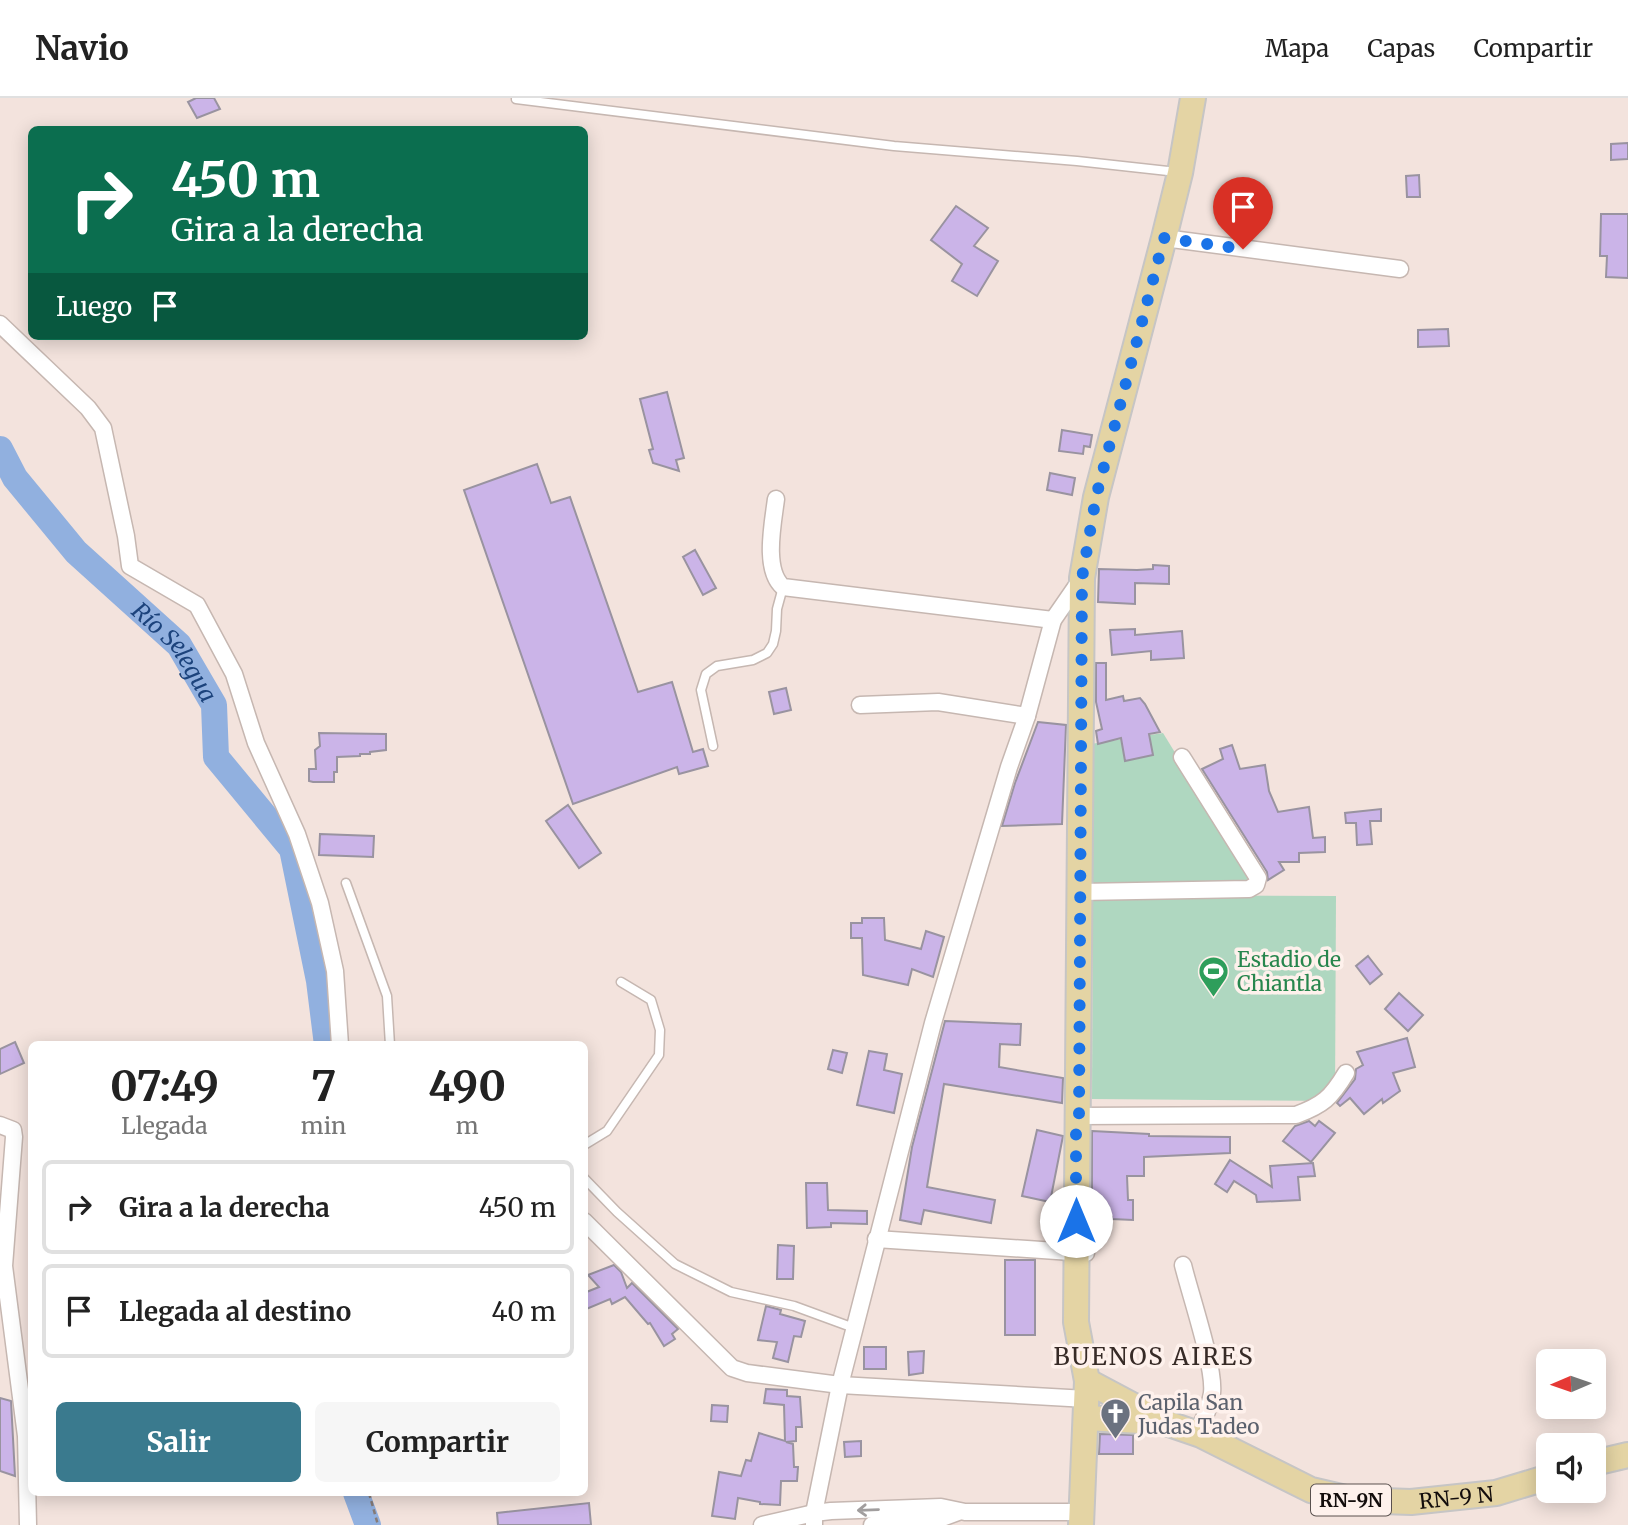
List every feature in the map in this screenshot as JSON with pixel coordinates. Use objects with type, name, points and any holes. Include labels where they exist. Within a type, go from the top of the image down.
[{"type":"main road","points":[[1081,1519],[1087,1399],[1082,1351],[1087,1324],[1082,1252],[1086,1132],[1079,1116],[1082,578],[1096,497],[1180,173],[1193,98]]},
{"type":"main road","name":"RN-9 N","points":[[1087,1399],[1166,1423]]},
{"type":"main road","name":"RN-9 N","points":[[1087,1399],[1196,1433],[1311,1490],[1354,1500],[1411,1502],[1496,1493],[1536,1481]]},
{"type":"main road","points":[[1606,1460],[1628,1455]]},
{"type":"street","points":[[1164,238],[1400,270]]},
{"type":"street","points":[[0,324],[88,408],[103,428],[130,566],[197,605],[234,674],[256,743],[297,834],[320,903],[335,971],[340,1041]]},
{"type":"street","points":[[776,499],[772,570],[775,580],[783,587],[1053,620]]},
{"type":"street","points":[[814,1519],[840,1385],[933,1023],[1009,767],[1027,716],[1053,620],[1082,578]]},
{"type":"street","points":[[860,705],[938,702],[1027,716]]},
{"type":"street","points":[[1080,891],[1249,889],[1256,885],[1258,878],[1182,757]]},
{"type":"street","points":[[1079,1116],[1296,1115],[1324,1103],[1334,1093],[1346,1073]]},
{"type":"street","points":[[0,1125],[13,1130],[14,1137],[2,1266],[26,1436],[28,1525]]},
{"type":"street","points":[[588,1225],[732,1368],[747,1373],[840,1385],[1087,1399]]},
{"type":"street","points":[[876,1239],[1082,1252]]},
{"type":"street","points":[[1183,1265],[1207,1358],[1212,1390],[1206,1417],[1196,1433]]},
{"type":"street","points":[[762,1525],[941,1507],[963,1516]]},
{"type":"street","points":[[872,1525],[963,1516],[1081,1519]]},
{"type":"lane","points":[[516,99],[894,146],[1077,161],[1180,173]]},
{"type":"lane","points":[[713,746],[701,690],[706,674],[717,666],[753,660],[768,653],[776,631],[777,609],[783,587]]},
{"type":"lane","points":[[346,883],[387,996],[390,1041]]},
{"type":"lane","points":[[588,1143],[607,1131],[659,1055],[660,1030],[651,1000],[621,982]]},
{"type":"lane","points":[[588,1182],[675,1264],[731,1292],[794,1306],[854,1328]]},
{"type":"path","points":[[370,1496],[378,1525]]},
{"type":"green space","points":[[1163,733],[1250,875],[1248,886],[1085,888],[1084,745]]},
{"type":"green space","name":"Estadio de Chiantla","points":[[1093,895],[1336,896],[1335,1101],[1092,1099]]},
{"type":"building","points":[[196,98],[214,98],[220,109],[197,118],[188,102]]},
{"type":"building","points":[[1628,143],[1628,159],[1611,160],[1611,144]]},
{"type":"building","points":[[1419,175],[1420,197],[1407,197],[1406,176]]},
{"type":"building","points":[[956,206],[988,228],[974,246],[998,261],[977,296],[952,281],[962,264],[931,240]]},
{"type":"building","points":[[1601,214],[1628,214],[1628,278],[1606,277],[1607,256],[1600,256]]},
{"type":"building","points":[[1448,329],[1449,346],[1418,347],[1418,330]]},
{"type":"building","points":[[667,392],[684,458],[676,460],[679,471],[653,463],[649,450],[653,449],[640,399]]},
{"type":"building","points":[[1062,430],[1092,435],[1090,447],[1084,446],[1083,454],[1059,451]]},
{"type":"building","points":[[537,464],[551,503],[570,497],[638,692],[672,682],[693,752],[703,749],[708,766],[679,774],[677,767],[573,804],[464,490]]},
{"type":"building","points":[[1050,473],[1075,478],[1072,495],[1047,490]]},
{"type":"building","points":[[695,550],[716,588],[703,595],[683,557]]},
{"type":"building","points":[[1153,565],[1169,566],[1169,584],[1135,583],[1135,604],[1098,602],[1099,569],[1153,569]]},
{"type":"building","points":[[1135,629],[1135,635],[1182,631],[1184,658],[1151,660],[1151,651],[1112,655],[1110,630]]},
{"type":"building","points":[[1096,663],[1106,663],[1106,700],[1123,696],[1124,701],[1140,698],[1145,704],[1160,732],[1149,734],[1153,755],[1125,761],[1121,738],[1098,744],[1096,731],[1102,729],[1096,702]]},
{"type":"building","points":[[786,688],[791,710],[774,714],[769,692]]},
{"type":"building","points":[[1038,722],[1066,725],[1062,824],[1002,826],[1015,783]]},
{"type":"building","points":[[319,733],[386,734],[386,750],[360,756],[337,757],[334,782],[309,781],[309,769],[316,769],[315,750],[320,746]]},
{"type":"building","points":[[1232,745],[1240,769],[1265,765],[1269,791],[1278,812],[1309,807],[1313,838],[1325,837],[1325,852],[1299,853],[1299,862],[1279,862],[1284,870],[1268,880],[1267,872],[1202,769],[1223,759],[1220,749]]},
{"type":"building","points":[[568,805],[601,853],[579,868],[546,821]]},
{"type":"building","points":[[1381,809],[1381,821],[1370,821],[1372,844],[1357,845],[1356,823],[1346,823],[1345,813]]},
{"type":"building","points":[[320,834],[374,836],[373,857],[319,855]]},
{"type":"building","points":[[862,918],[884,918],[885,940],[921,949],[926,931],[944,937],[933,977],[912,969],[908,985],[863,975],[862,938],[851,938],[851,923],[862,923]]},
{"type":"building","points":[[1368,956],[1382,974],[1370,984],[1356,966]]},
{"type":"building","points":[[1399,993],[1423,1015],[1408,1031],[1385,1009]]},
{"type":"building","points":[[945,1021],[1021,1024],[1020,1045],[1000,1044],[999,1067],[1063,1078],[1062,1103],[944,1084],[927,1187],[995,1200],[991,1223],[924,1210],[921,1224],[900,1220],[912,1147]]},
{"type":"building","points":[[1407,1038],[1415,1067],[1393,1073],[1400,1091],[1383,1103],[1382,1099],[1364,1114],[1350,1098],[1340,1106],[1337,1103],[1355,1079],[1356,1069],[1363,1065],[1357,1052]]},
{"type":"building","points":[[15,1042],[24,1063],[0,1074],[0,1049]]},
{"type":"building","points":[[833,1050],[847,1053],[842,1073],[828,1069]]},
{"type":"building","points":[[869,1051],[887,1054],[884,1070],[902,1074],[894,1113],[857,1105]]},
{"type":"building","points":[[1309,1121],[1315,1126],[1319,1121],[1335,1133],[1311,1162],[1283,1141],[1295,1126]]},
{"type":"building","points":[[1037,1130],[1063,1136],[1050,1202],[1022,1196]]},
{"type":"building","points":[[1092,1131],[1149,1136],[1230,1137],[1230,1153],[1144,1157],[1144,1176],[1127,1176],[1128,1200],[1133,1200],[1133,1220],[1092,1216]]},
{"type":"building","points":[[1230,1160],[1272,1187],[1270,1166],[1313,1163],[1315,1176],[1298,1177],[1300,1200],[1257,1202],[1256,1195],[1234,1181],[1227,1192],[1215,1184]]},
{"type":"building","points":[[806,1183],[827,1183],[828,1210],[867,1211],[867,1224],[831,1223],[831,1227],[807,1228]]},
{"type":"building","points":[[778,1245],[794,1246],[793,1279],[777,1279]]},
{"type":"building","points":[[1005,1260],[1035,1260],[1035,1335],[1005,1335]]},
{"type":"building","points":[[614,1265],[621,1272],[627,1288],[632,1283],[678,1329],[672,1334],[675,1339],[664,1346],[650,1323],[648,1324],[625,1297],[612,1304],[610,1299],[588,1308],[588,1291],[599,1287],[588,1275]]},
{"type":"building","points":[[766,1306],[781,1310],[780,1314],[805,1321],[801,1337],[794,1336],[788,1362],[773,1358],[777,1342],[758,1340]]},
{"type":"building","points":[[864,1347],[886,1347],[886,1369],[864,1369]]},
{"type":"building","points":[[924,1351],[923,1373],[909,1375],[908,1352]]},
{"type":"building","points":[[766,1389],[787,1390],[787,1396],[800,1397],[802,1427],[796,1427],[796,1441],[786,1442],[793,1444],[794,1467],[798,1467],[797,1481],[781,1481],[780,1505],[760,1504],[738,1498],[735,1519],[712,1516],[719,1472],[741,1476],[746,1460],[751,1461],[759,1433],[785,1441],[784,1405],[764,1403]]},
{"type":"building","points":[[0,1398],[11,1401],[15,1476],[0,1471]]},
{"type":"building","points":[[712,1405],[728,1406],[727,1422],[711,1421]]},
{"type":"building","points":[[1100,1434],[1133,1435],[1133,1454],[1099,1454]]},
{"type":"building","points":[[861,1441],[861,1456],[845,1457],[844,1442]]},
{"type":"building","points":[[589,1503],[591,1525],[498,1525],[497,1513]]},
{"type":"waterway","name":"Río Selegua","points":[[0,449],[15,478],[76,552],[179,645],[214,705],[216,757],[292,849],[319,981],[326,1041]]},
{"type":"waterway","name":"Río Selegua","points":[[357,1496],[368,1525]]},
{"type":"place","name":"Estadio de Chiantla","points":[[1214,998]]},
{"type":"place","name":"Capila San Judas Tadeo","points":[[1115,1441]]},
{"type":"district","name":"BUENOS AIRES","points":[[1154,1356]]},
{"type":"route","points":[[1076,1221],[1082,578],[1096,497],[1164,238],[1243,249]]}]
